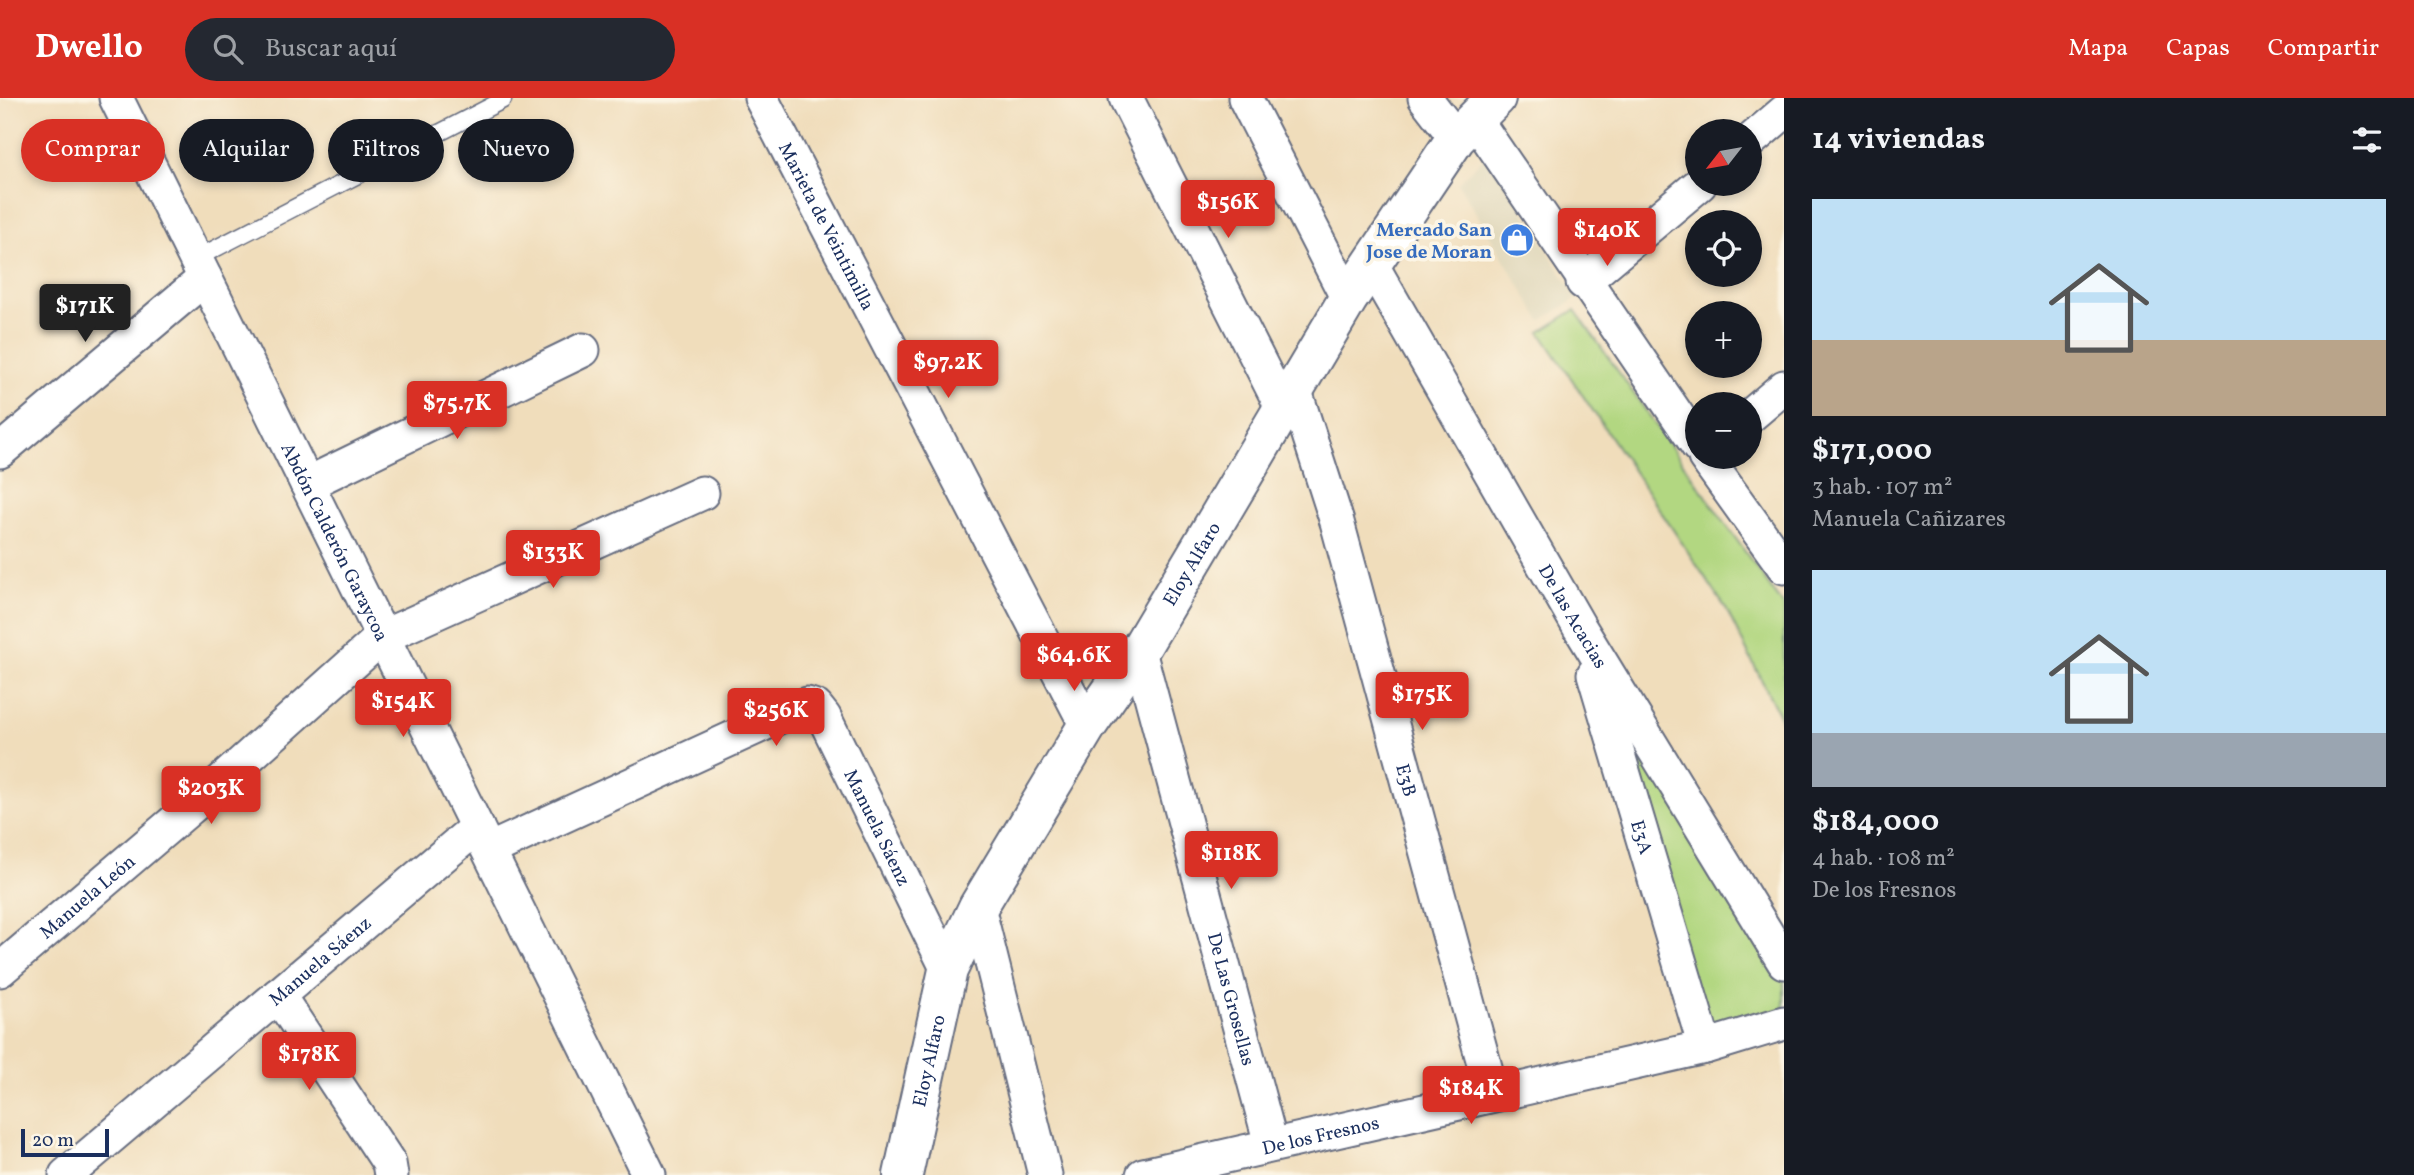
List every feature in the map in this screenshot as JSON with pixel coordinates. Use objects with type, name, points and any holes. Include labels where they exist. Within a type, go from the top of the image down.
[{"type":"street","name":"Abdón Calderón Garaycoa","points":[[116,98],[649,1175]]},
{"type":"street","name":"Marieta de Veintimilla","points":[[761,98],[1087,726]]},
{"type":"street","name":"E3B","points":[[1126,98],[1288,397],[1341,535],[1492,1093]]},
{"type":"street","points":[[1245,98],[1348,299]]},
{"type":"street","points":[[1425,98],[1476,118],[1583,282],[1685,427]]},
{"type":"street","points":[[1762,131],[1784,112]]},
{"type":"street","name":"Eloy Alfaro","points":[[904,1175],[948,970],[978,908],[1087,726],[1139,651],[1348,299],[1476,118]]},
{"type":"street","points":[[1583,282],[1686,196]]},
{"type":"street","name":"De las Acacias","points":[[1371,264],[1580,628],[1784,962]]},
{"type":"street","points":[[0,450],[200,268]]},
{"type":"street","points":[[307,484],[583,350]]},
{"type":"street","points":[[1762,406],[1784,387]]},
{"type":"street","points":[[1714,469],[1784,567]]},
{"type":"street","name":"Manuela León","points":[[0,970],[216,786],[382,637],[702,494]]},
{"type":"street","name":"E3A","points":[[1580,628],[1704,1047]]},
{"type":"street","name":"De Las Grosellas","points":[[1139,651],[1270,1144]]},
{"type":"street","name":"Manuela Sáenz","points":[[66,1175],[278,995],[483,839],[807,704],[816,707],[824,718],[948,970]]},
{"type":"street","points":[[978,908],[1045,1175]]},
{"type":"street","points":[[278,995],[389,1163],[391,1175]]},
{"type":"street","name":"De los Fresnos","points":[[1143,1175],[1492,1093],[1704,1047],[1784,1023]]},
{"type":"lane","points":[[200,268],[503,100]]},
{"type":"shaded area","name":"Mercado San Jose de Moran","points":[[1487,154],[1577,298],[1541,321],[1458,183]]},
{"type":"green space","points":[[1575,310],[1784,607],[1784,725],[1725,607],[1540,332]]},
{"type":"green space","points":[[1603,679],[1784,975],[1784,1016],[1710,1039]]},
{"type":"place","name":"Mercado San Jose de Moran","points":[[1517,240]]}]
